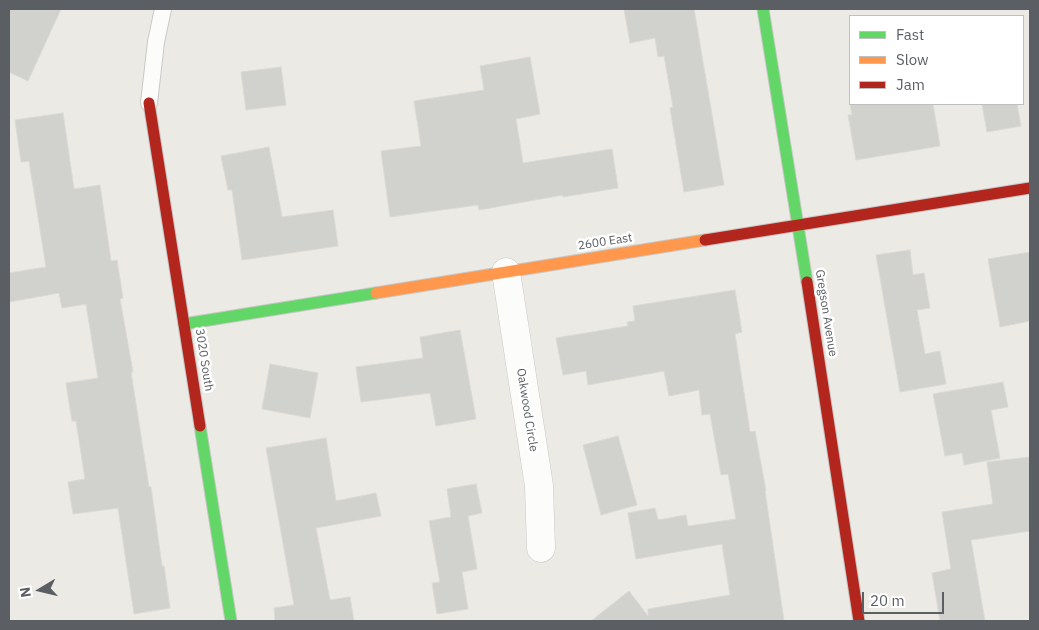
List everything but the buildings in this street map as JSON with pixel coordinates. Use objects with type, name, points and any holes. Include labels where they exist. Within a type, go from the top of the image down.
[{"type":"street","name":"Gregson Avenue","points":[[763,9],[859,621]]},
{"type":"street","name":"3020 South","points":[[149,103],[231,621]]},
{"type":"street","name":"2600 East","points":[[184,324],[1030,188]]},
{"type":"street","name":"Oakwood Circle","points":[[506,272],[539,486],[541,548]]},
{"type":"lane","points":[[149,103],[162,9]]},
{"type":"traffic: fast","points":[[763,9],[807,282]]},
{"type":"traffic: fast","points":[[184,324],[376,293]]},
{"type":"traffic: fast","points":[[200,426],[231,621]]},
{"type":"traffic: slow","points":[[376,293],[705,240]]},
{"type":"traffic: jam","points":[[149,103],[200,426]]},
{"type":"traffic: jam","points":[[705,240],[1030,188]]},
{"type":"traffic: jam","points":[[807,282],[859,621]]}]
